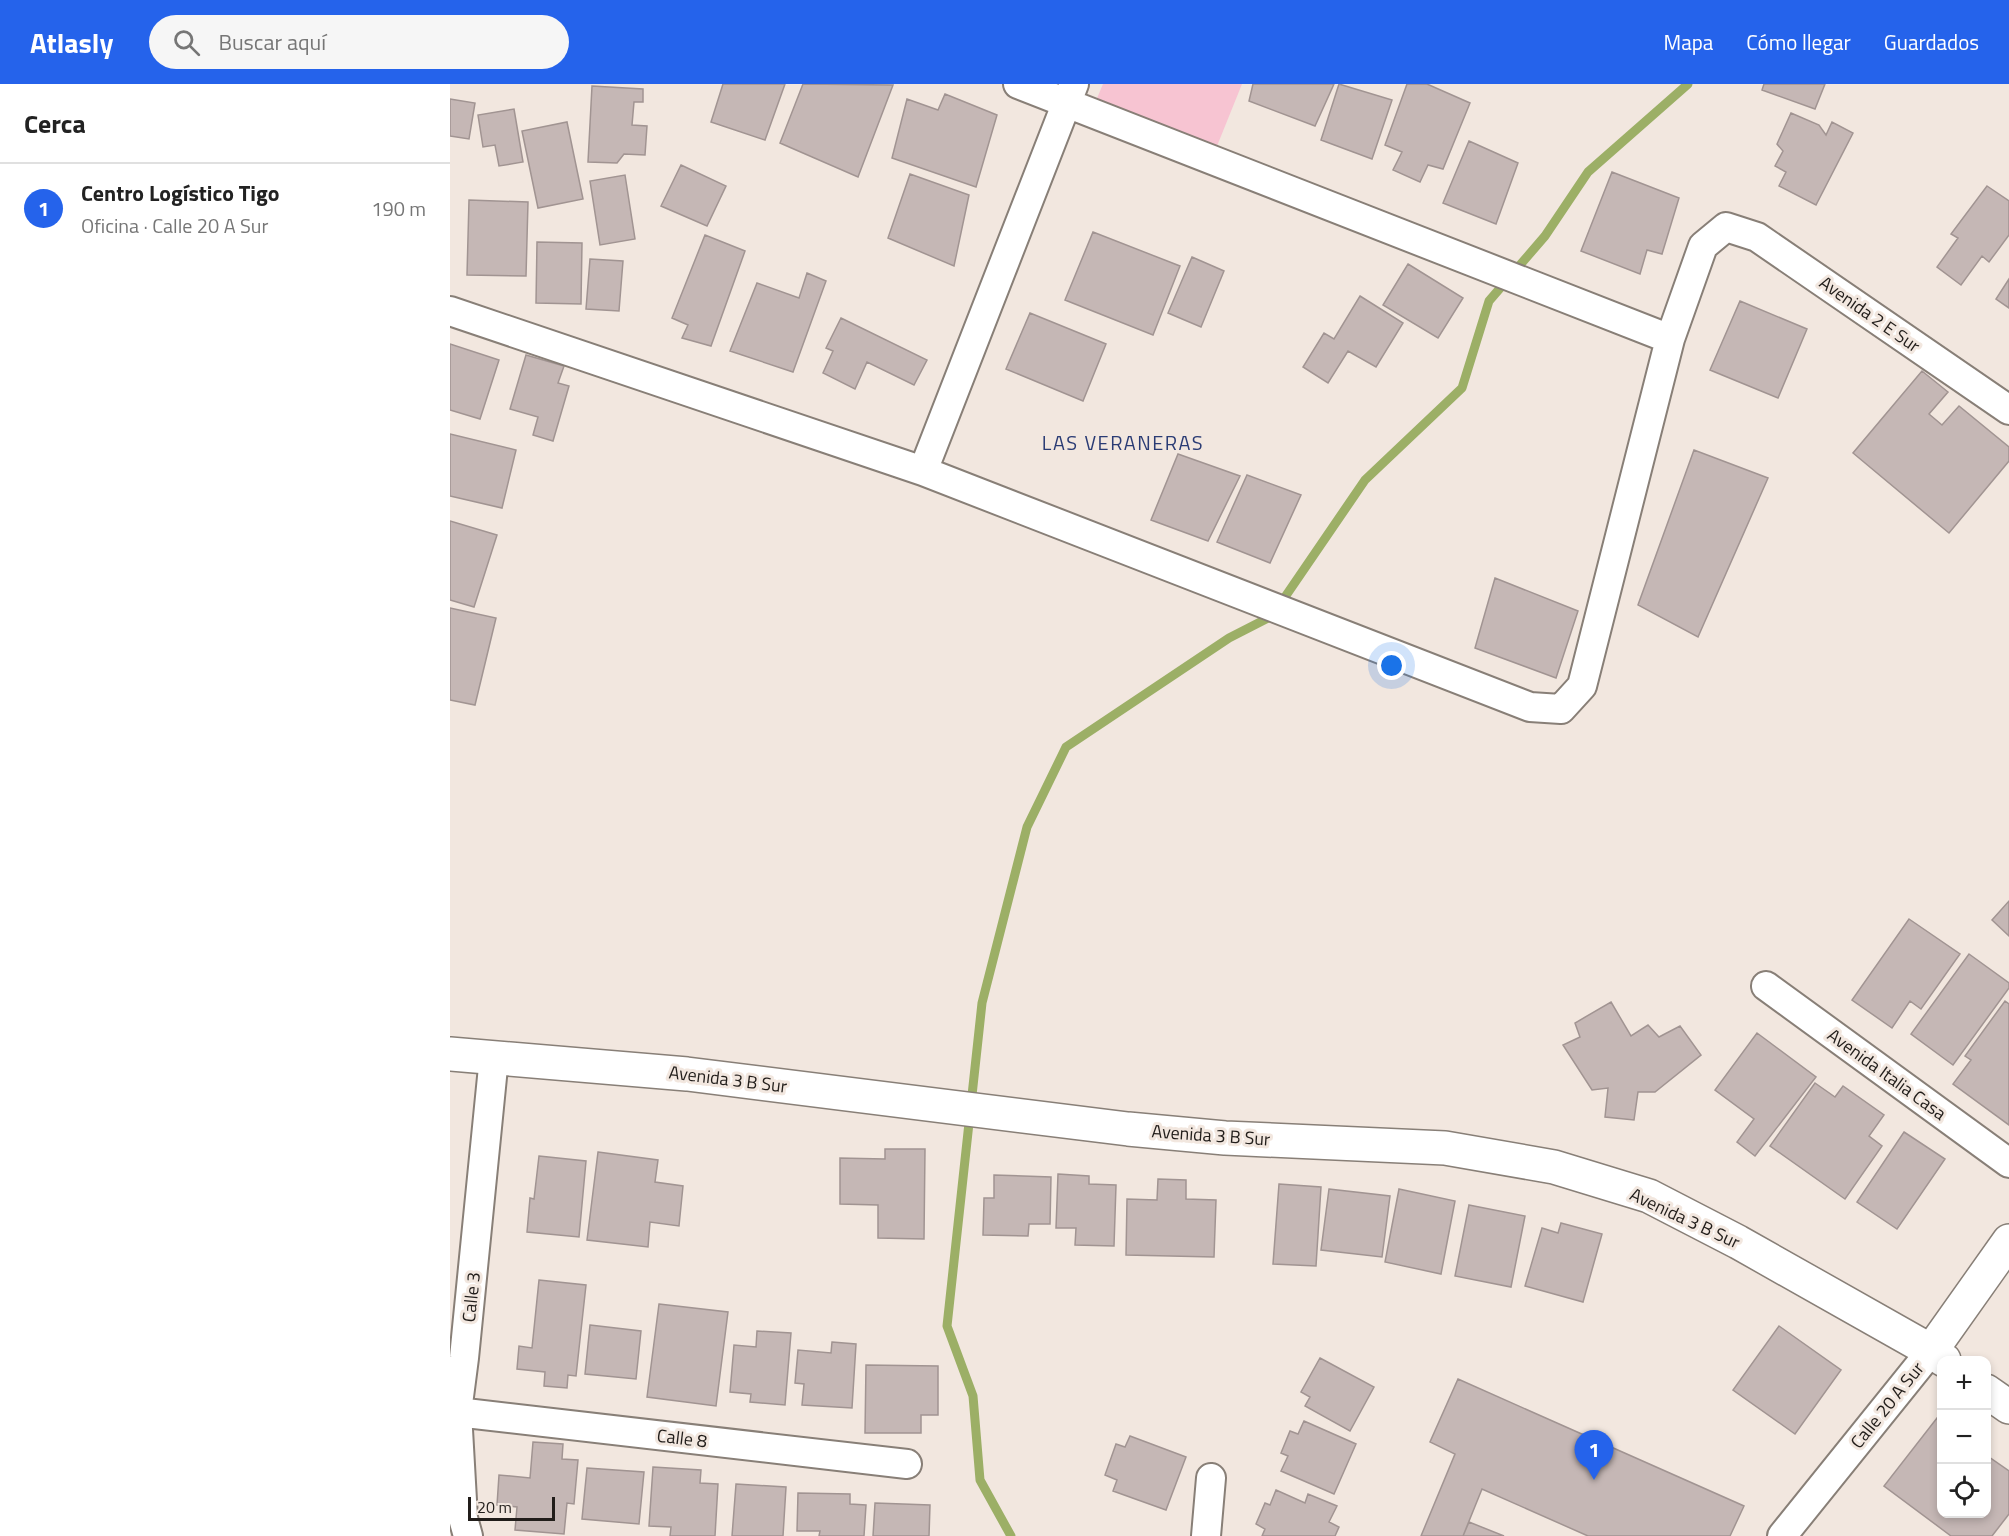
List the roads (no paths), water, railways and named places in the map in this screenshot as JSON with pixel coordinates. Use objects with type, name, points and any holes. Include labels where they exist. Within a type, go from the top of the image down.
[{"type":"street","points":[[450,311],[923,471],[1530,707],[1561,709],[1582,686],[1670,339],[1070,94],[1018,84]]},
{"type":"street","points":[[923,471],[1070,94]]},
{"type":"street","name":"Avenida 2 E Sur","points":[[1670,339],[1703,246],[1726,227],[1757,237],[2009,410]]},
{"type":"street","name":"Avenida Italia Casa","points":[[1766,986],[2009,1163]]},
{"type":"street","name":"Avenida 3 B Sur","points":[[450,1054],[687,1074],[1128,1129],[1226,1138],[1445,1148],[1554,1167],[1649,1196],[1738,1242],[1938,1356]]},
{"type":"street","name":"Calle 3","points":[[468,1536],[463,1518],[457,1412],[494,1057]]},
{"type":"street","name":"Calle 20 A Sur","points":[[1938,1356],[2009,1241]]},
{"type":"street","name":"Calle 20 A Sur","points":[[1782,1536],[1937,1357]]},
{"type":"street","points":[[1991,1394],[2009,1407]]},
{"type":"street","name":"Calle 8","points":[[457,1412],[907,1464]]},
{"type":"street","points":[[1206,1536],[1211,1478]]},
{"type":"waterway","points":[[1011,1536],[980,1480],[973,1396],[947,1326],[982,1003],[1027,827],[1066,747],[1229,638],[1272,616],[1365,480],[1462,388],[1489,301],[1545,236],[1588,172],[1688,84]]},
{"type":"place","name":"Centro Logístico Tigo","points":[[1594,1480]]},
{"type":"district","name":"LAS VERANERAS","points":[[1123,442]]}]
